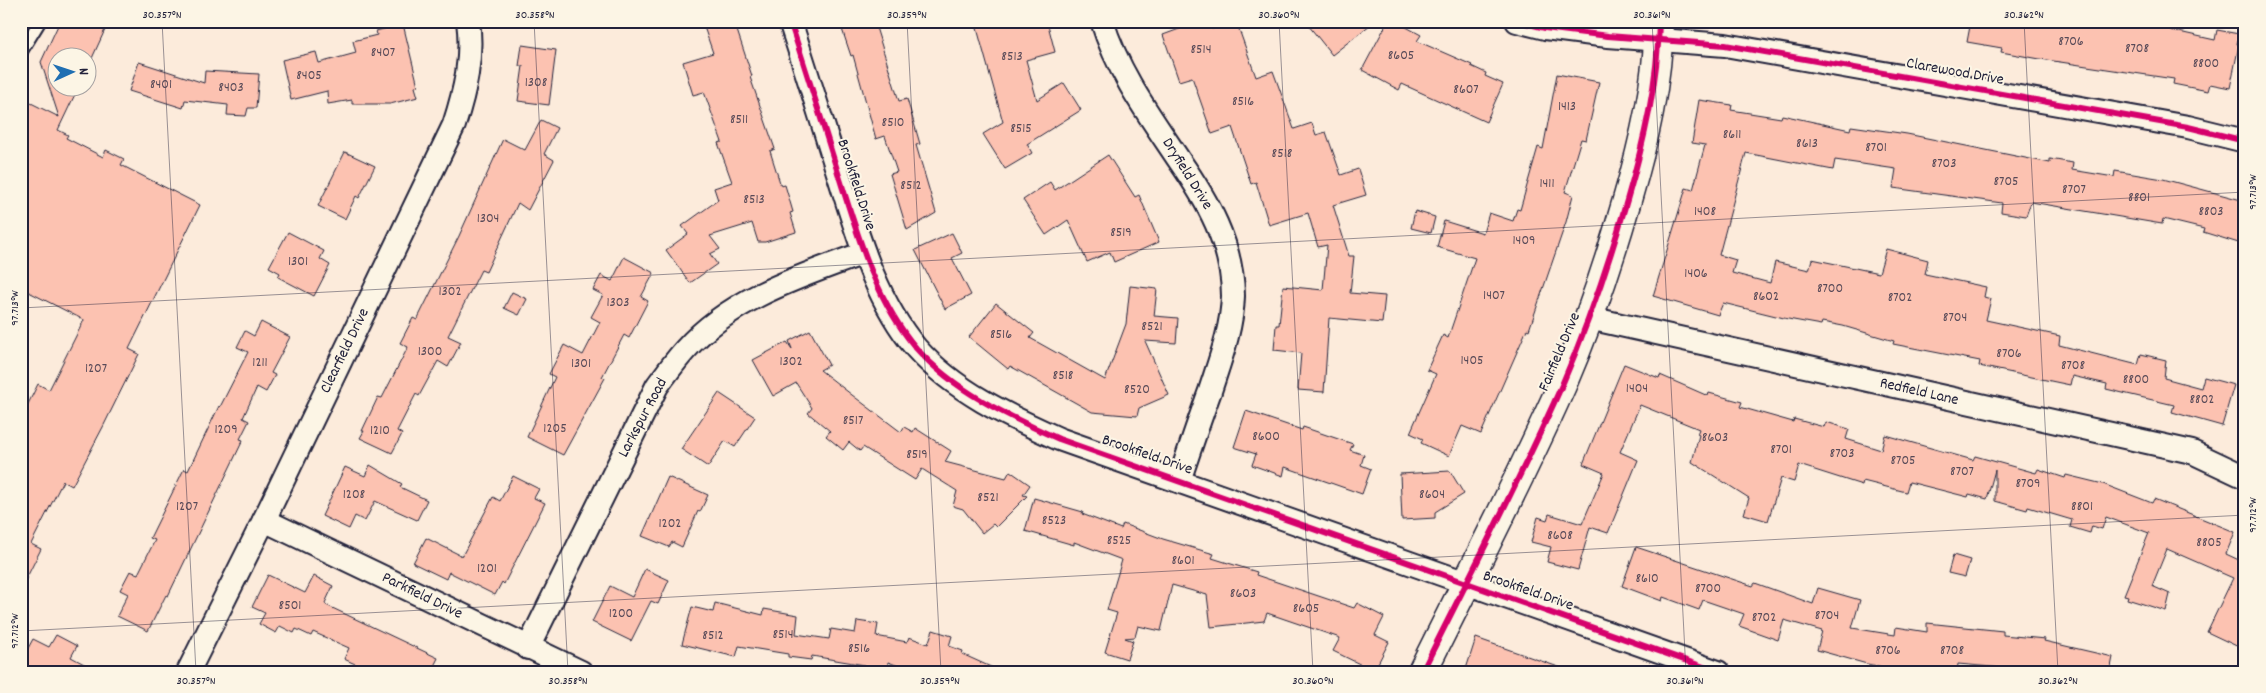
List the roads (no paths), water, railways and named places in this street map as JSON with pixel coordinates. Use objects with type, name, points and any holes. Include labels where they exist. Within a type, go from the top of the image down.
[{"type":"street","name":"Clearfield Drive","points":[[188,672],[264,520],[454,125],[464,95],[468,68],[468,21]]},
{"type":"street","name":"Brookfield Drive","points":[[790,21],[864,253],[889,310],[917,348],[944,374],[979,400],[1059,439],[1718,672]]},
{"type":"street","name":"Dryfield Drive","points":[[1102,21],[1109,45],[1130,87],[1200,191],[1215,219],[1227,255],[1233,295],[1227,340],[1179,481]]},
{"type":"street","name":"Clarewood Drive","points":[[1517,21],[1545,28],[1608,36],[1658,30],[1725,45],[2188,127],[2245,141]]},
{"type":"street","name":"Fairfield Drive","points":[[1422,672],[1562,386],[1589,318],[1611,256],[1642,148],[1658,30]]},
{"type":"street","name":"Larkspur Road","points":[[528,648],[657,386],[685,349],[716,322],[756,296],[807,274],[864,253]]},
{"type":"street","name":"Redfield Lane","points":[[1589,318],[2192,452],[2245,477]]},
{"type":"street","name":"Parkfield Drive","points":[[264,520],[581,672]]},
{"type":"lane","points":[[21,52],[40,21]]}]
